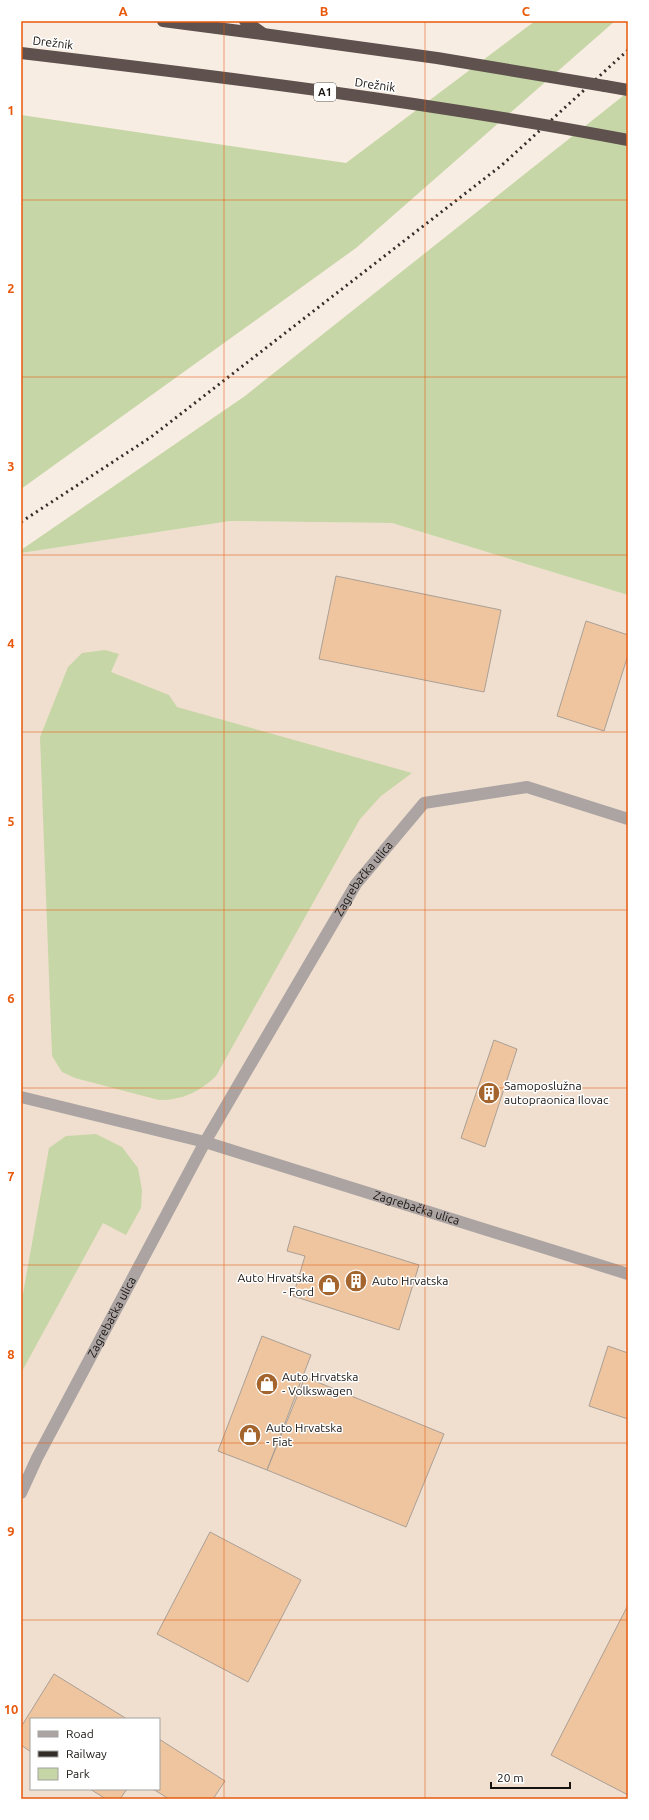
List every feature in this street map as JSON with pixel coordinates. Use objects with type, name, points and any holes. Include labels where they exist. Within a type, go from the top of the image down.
[{"type":"highway","points":[[163,21],[430,57],[628,90]]},
{"type":"highway","points":[[245,21],[263,34]]},
{"type":"highway","name":"Drežnik","points":[[21,53],[164,70],[453,110],[628,140]]},
{"type":"street","name":"Zagrebačka ulica","points":[[21,1493],[37,1458],[205,1142],[356,884],[424,803],[528,787],[628,818]]},
{"type":"street","name":"Zagrebačka ulica","points":[[21,1097],[205,1142],[628,1274]]},
{"type":"shaded area","points":[[230,521],[392,523],[628,595],[628,1799],[21,1799],[21,553]]},
{"type":"green space","points":[[535,21],[615,21],[356,248],[21,489],[21,115],[346,163]]},
{"type":"green space","points":[[628,92],[628,595],[392,523],[230,521],[21,553],[21,550],[245,396]]},
{"type":"green space","points":[[105,650],[119,654],[111,672],[169,695],[177,707],[412,773],[381,796],[360,819],[216,1076],[197,1091],[183,1097],[168,1100],[159,1100],[75,1078],[62,1072],[52,1056],[40,737],[68,667],[82,653]]},
{"type":"green space","points":[[96,1134],[122,1147],[138,1168],[142,1190],[141,1208],[126,1235],[103,1223],[21,1373],[21,1305],[49,1148],[66,1136]]},
{"type":"building","points":[[336,576],[501,610],[484,692],[319,659]]},
{"type":"building","points":[[586,621],[628,635],[628,655],[604,731],[557,716]]},
{"type":"building","name":"Samoposlužna autopraonica Ilovac","points":[[494,1040],[517,1049],[485,1147],[461,1138]]},
{"type":"building","name":"Auto Hrvatska","points":[[294,1226],[419,1265],[399,1330],[293,1296],[305,1256],[287,1251]]},
{"type":"building","points":[[262,1336],[311,1355],[267,1470],[218,1451]]},
{"type":"building","points":[[608,1346],[628,1353],[628,1419],[589,1406]]},
{"type":"building","points":[[305,1377],[444,1434],[406,1527],[267,1470]]},
{"type":"building","points":[[210,1532],[301,1580],[248,1682],[157,1634]]},
{"type":"building","points":[[628,1605],[628,1795],[551,1755]]},
{"type":"building","points":[[54,1674],[125,1718],[30,1718],[30,1751],[21,1745],[21,1727]]},
{"type":"building","points":[[160,1740],[225,1781],[213,1799],[169,1799],[155,1790],[160,1790]]},
{"type":"building","points":[[92,1790],[126,1790],[120,1799],[106,1799]]},
{"type":"railway","points":[[21,522],[151,437],[502,165],[628,50]]},
{"type":"place","name":"Samoposlužna autopraonica Ilovac","points":[[489,1093]]},
{"type":"place","name":"Auto Hrvatska","points":[[356,1281]]},
{"type":"place","name":"Auto Hrvatska - Ford","points":[[329,1285]]},
{"type":"place","name":"Auto Hrvatska - Volkswagen","points":[[267,1384]]},
{"type":"place","name":"Auto Hrvatska - Fiat","points":[[250,1435]]}]
